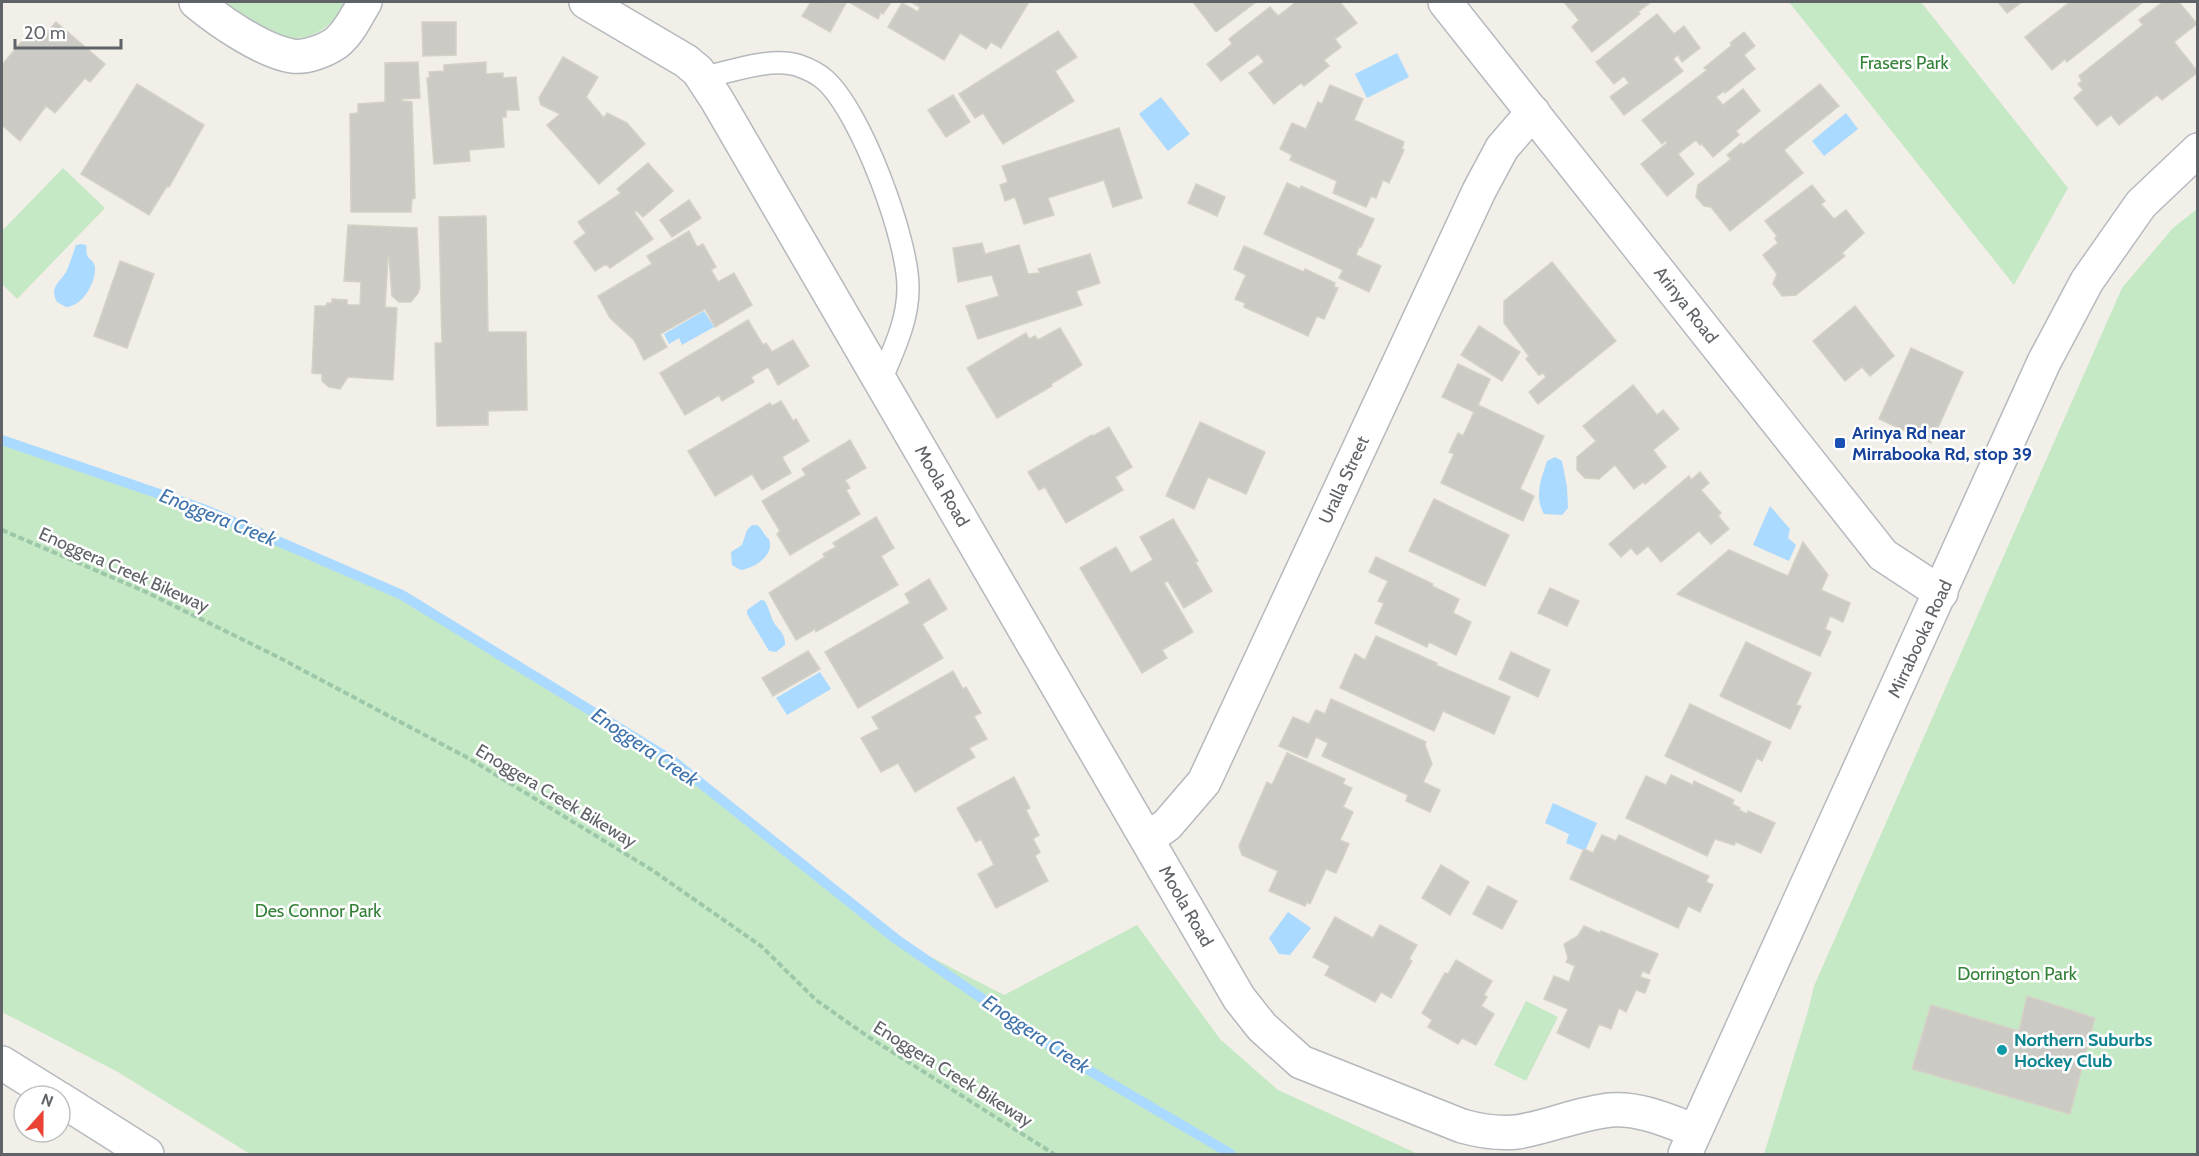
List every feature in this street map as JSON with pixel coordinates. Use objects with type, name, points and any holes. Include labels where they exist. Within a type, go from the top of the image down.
[{"type":"street","points":[[196,2],[234,30],[277,52],[294,57],[316,53],[336,43],[347,31],[365,2]]},
{"type":"street","name":"Moola Road","points":[[586,2],[686,61],[702,78],[737,133],[1239,998],[1262,1027],[1301,1062],[1462,1126],[1487,1132],[1516,1132],[1612,1110],[1629,1110],[1647,1115],[1690,1143]]},
{"type":"street","name":"Arinya Road","points":[[1445,2],[1883,555],[1941,593]]},
{"type":"street","name":"Uralla Street","points":[[1147,839],[1167,825],[1204,782],[1479,190],[1502,148],[1533,112]]},
{"type":"street","name":"Mirrabooka Road","points":[[1690,1143],[2044,362],[2087,281],[2141,204],[2198,150]]},
{"type":"street","points":[[2,1063],[35,1084]]},
{"type":"street","points":[[72,1108],[147,1155]]},
{"type":"lane","points":[[702,78],[771,63],[787,62],[797,65],[824,79],[836,92],[857,125],[883,188],[907,264],[908,291],[904,319],[881,380]]},
{"type":"path","name":"Enoggera Creek Bikeway","points":[[2,530],[156,597],[276,656],[470,759],[652,870],[761,946],[816,1000],[867,1036],[1054,1155]]},
{"type":"green space","points":[[217,2],[348,2],[332,21],[317,33],[301,38],[269,32]]},
{"type":"green space","name":"Frasers Park","points":[[1789,2],[1921,2],[2068,188],[2014,285]]},
{"type":"green space","points":[[63,168],[105,208],[17,299],[2,284],[2,231]]},
{"type":"green space","name":"Dorrington Park","points":[[2197,209],[2197,1154],[1764,1154],[1814,986],[2122,288],[2173,228]]},
{"type":"green space","name":"Des Connor Park","points":[[2,440],[206,510],[402,595],[673,761],[896,939],[1004,995],[1137,925],[1220,1039],[1278,1090],[1418,1154],[250,1154],[118,1072],[2,1012]]},
{"type":"green space","points":[[1526,1001],[1558,1017],[1526,1081],[1494,1065]]},
{"type":"water","points":[[1397,53],[1409,77],[1367,98],[1355,74]]},
{"type":"water","points":[[1161,97],[1190,134],[1168,151],[1139,114]]},
{"type":"water","points":[[1846,113],[1858,129],[1824,156],[1812,141]]},
{"type":"water","points":[[76,245],[86,245],[87,255],[93,261],[95,273],[91,286],[83,298],[72,306],[66,307],[57,302],[54,289],[66,272]]},
{"type":"water","points":[[704,311],[714,327],[682,345],[679,338],[669,344],[664,334]]},
{"type":"water","points":[[1555,457],[1562,461],[1567,487],[1568,508],[1562,515],[1544,514],[1539,501],[1547,461]]},
{"type":"water","points":[[1770,506],[1790,529],[1788,538],[1796,545],[1789,561],[1753,545]]},
{"type":"water","points":[[752,525],[757,525],[769,539],[769,550],[758,564],[741,570],[732,565],[731,552],[742,545],[747,530]]},
{"type":"water","points":[[761,600],[765,601],[774,622],[784,637],[785,645],[776,652],[769,651],[747,614],[747,610]]},
{"type":"water","points":[[820,672],[831,689],[787,715],[776,698]]},
{"type":"water","points":[[1553,803],[1597,823],[1585,851],[1566,843],[1569,834],[1545,823]]},
{"type":"water","points":[[1288,912],[1311,928],[1290,955],[1279,954],[1269,938]]},
{"type":"building","points":[[811,2],[846,3],[830,32],[802,16]]},
{"type":"building","points":[[849,2],[891,2],[883,14],[881,12],[878,19]]},
{"type":"building","points":[[911,2],[1029,2],[1001,48],[991,42],[986,49],[960,33],[944,60],[888,27],[902,3],[918,12],[920,7]]},
{"type":"building","points":[[1193,2],[1256,2],[1216,32]]},
{"type":"building","points":[[1296,2],[1340,2],[1357,23],[1335,39],[1341,47],[1324,60],[1329,66],[1304,86],[1301,83],[1274,104],[1249,73],[1264,62],[1258,54],[1221,81],[1207,64],[1232,44],[1229,39],[1270,7],[1278,16]]},
{"type":"building","points":[[1564,2],[1651,2],[1638,12],[1640,14],[1592,52],[1572,27],[1579,20]]},
{"type":"building","points":[[1998,2],[2022,2],[2007,13]]},
{"type":"building","points":[[2070,2],[2143,2],[2067,62],[2065,59],[2052,70],[2025,37]]},
{"type":"building","points":[[2163,2],[2179,2],[2197,24],[2174,42],[2198,72],[2162,100],[2157,95],[2119,125],[2111,115],[2097,126],[2074,98],[2083,90],[2078,84],[2082,81],[2079,76],[2143,25],[2139,20]]},
{"type":"building","points":[[1657,14],[1674,34],[1684,26],[1700,48],[1682,62],[1678,55],[1673,59],[1683,71],[1624,115],[1610,97],[1629,83],[1624,76],[1614,84],[1596,62]]},
{"type":"building","points":[[56,22],[105,64],[90,82],[85,78],[55,113],[46,106],[20,141],[2,125],[2,65],[30,31],[40,40]]},
{"type":"building","points":[[422,22],[456,22],[456,55],[423,56]]},
{"type":"building","points":[[1058,31],[1077,57],[1055,71],[1074,101],[1003,144],[983,113],[975,118],[959,94]]},
{"type":"building","points":[[1744,32],[1755,46],[1744,55],[1755,69],[1725,93],[1724,91],[1716,97],[1723,105],[1743,89],[1760,111],[1736,131],[1739,135],[1713,157],[1696,140],[1678,154],[1694,174],[1667,196],[1641,164],[1667,143],[1665,141],[1662,144],[1642,120],[1707,70],[1704,68]]},
{"type":"building","points":[[563,57],[598,77],[586,97],[604,118],[607,113],[627,123],[645,144],[599,184],[547,125],[560,114],[541,105],[539,98]]},
{"type":"building","points":[[418,62],[420,98],[402,99],[402,101],[412,102],[415,198],[412,199],[411,212],[351,212],[350,114],[358,113],[358,104],[385,102],[385,63]]},
{"type":"building","points":[[486,62],[486,74],[503,73],[503,78],[516,77],[519,110],[506,110],[506,117],[502,117],[504,147],[469,150],[470,161],[434,164],[427,78],[430,78],[429,72],[444,71],[444,65]]},
{"type":"building","points":[[137,84],[204,125],[169,187],[167,186],[149,215],[81,174]]},
{"type":"building","points":[[1820,84],[1839,106],[1784,150],[1803,173],[1730,231],[1711,207],[1704,206],[1696,197],[1698,185],[1731,159],[1727,155],[1741,143],[1743,145]]},
{"type":"building","points":[[1330,85],[1363,99],[1354,120],[1404,142],[1402,149],[1404,150],[1389,183],[1383,180],[1376,198],[1371,196],[1366,207],[1333,193],[1337,181],[1290,160],[1292,155],[1280,149],[1292,123],[1306,129],[1318,102],[1322,104]]},
{"type":"building","points":[[953,95],[970,122],[946,137],[928,110]]},
{"type":"building","points":[[1119,128],[1142,198],[1113,207],[1104,180],[1048,198],[1054,215],[1024,224],[1015,197],[1005,201],[1000,185],[1008,182],[1002,166]]},
{"type":"building","points":[[648,163],[673,191],[643,217],[637,211],[634,212],[653,239],[610,268],[606,264],[595,271],[574,242],[586,233],[578,222],[621,193],[617,189]]},
{"type":"building","points":[[1287,183],[1300,189],[1301,186],[1374,219],[1356,255],[1381,266],[1369,292],[1339,278],[1343,270],[1264,234]]},
{"type":"building","points":[[1196,184],[1225,197],[1217,216],[1188,203]]},
{"type":"building","points":[[1812,185],[1825,201],[1821,204],[1834,219],[1846,210],[1864,233],[1842,253],[1845,256],[1796,295],[1782,296],[1773,284],[1777,274],[1763,255],[1778,243],[1775,238],[1777,236],[1765,221]]},
{"type":"building","points":[[689,200],[701,218],[672,237],[660,220]]},
{"type":"building","points":[[486,216],[488,332],[526,332],[527,410],[488,411],[488,425],[437,426],[435,343],[442,343],[439,217]]},
{"type":"building","points":[[348,225],[417,228],[420,287],[411,302],[399,302],[392,296],[388,257],[385,307],[397,308],[393,380],[348,377],[340,389],[329,387],[322,381],[322,374],[312,373],[315,306],[326,306],[327,303],[332,303],[332,299],[347,300],[347,305],[360,305],[361,282],[344,281]]},
{"type":"building","points":[[689,231],[697,247],[703,244],[716,267],[711,270],[718,282],[734,273],[752,305],[715,327],[705,309],[660,334],[667,347],[644,360],[634,340],[610,318],[598,296],[652,264],[647,256]]},
{"type":"building","points":[[982,243],[985,254],[1019,245],[1028,274],[1040,273],[1038,269],[1090,254],[1100,283],[1076,291],[1082,305],[978,339],[966,306],[999,296],[992,275],[958,282],[953,248]]},
{"type":"building","points":[[1244,246],[1335,283],[1334,287],[1338,288],[1324,319],[1317,316],[1308,336],[1244,307],[1245,303],[1235,299],[1246,275],[1234,269]]},
{"type":"building","points":[[120,261],[154,274],[127,348],[94,336]]},
{"type":"building","points":[[1552,262],[1616,341],[1538,404],[1529,392],[1546,377],[1543,373],[1539,375],[1526,359],[1529,356],[1504,323],[1504,301]]},
{"type":"building","points":[[1855,306],[1894,356],[1870,376],[1862,367],[1845,381],[1813,341]]},
{"type":"building","points":[[748,320],[763,345],[766,343],[772,352],[793,340],[809,366],[778,385],[768,367],[751,377],[754,382],[722,401],[719,395],[685,415],[660,373]]},
{"type":"building","points":[[1479,326],[1520,352],[1502,381],[1461,355]]},
{"type":"building","points":[[1060,328],[1082,365],[1051,384],[1052,386],[997,418],[967,368],[1026,333],[1029,339],[1035,336],[1038,340]]},
{"type":"building","points":[[1911,348],[1963,372],[1931,443],[1879,419]]},
{"type":"building","points":[[1458,364],[1490,379],[1478,405],[1544,436],[1520,489],[1534,496],[1523,521],[1441,483],[1454,454],[1449,452],[1458,433],[1463,436],[1474,412],[1442,397]]},
{"type":"building","points":[[1633,385],[1657,415],[1663,410],[1679,429],[1653,450],[1666,467],[1645,484],[1643,482],[1634,489],[1615,465],[1599,479],[1585,478],[1577,470],[1577,457],[1596,441],[1583,426]]},
{"type":"building","points":[[781,401],[793,421],[796,419],[809,441],[782,457],[791,473],[762,490],[752,474],[715,496],[688,451],[770,403],[772,406]]},
{"type":"building","points":[[1200,422],[1265,452],[1246,494],[1208,477],[1194,509],[1166,496]]},
{"type":"building","points":[[1109,427],[1132,467],[1115,477],[1123,490],[1066,523],[1045,487],[1039,490],[1028,472]]},
{"type":"building","points":[[850,440],[866,468],[845,480],[850,488],[846,490],[860,514],[790,555],[777,534],[780,531],[762,501],[806,475],[802,469]]},
{"type":"building","points":[[1700,472],[1709,483],[1701,490],[1721,513],[1718,516],[1729,529],[1711,544],[1699,531],[1661,562],[1648,546],[1637,555],[1631,548],[1621,557],[1609,544],[1689,476],[1691,480]]},
{"type":"building","points":[[1434,499],[1509,535],[1485,586],[1409,551]]},
{"type":"building","points":[[876,517],[894,548],[881,556],[898,585],[816,632],[815,629],[796,640],[769,593],[825,557],[823,554],[836,547],[833,543]]},
{"type":"building","points":[[1173,519],[1198,561],[1195,562],[1212,591],[1184,608],[1168,581],[1164,583],[1193,632],[1162,650],[1167,658],[1142,673],[1080,568],[1116,547],[1131,573],[1153,560],[1140,537]]},
{"type":"building","points":[[1803,542],[1828,575],[1821,590],[1850,603],[1843,622],[1830,616],[1825,629],[1831,632],[1820,656],[1677,594],[1729,550],[1788,576]]},
{"type":"building","points":[[1376,557],[1459,599],[1453,613],[1471,622],[1456,655],[1429,642],[1427,647],[1375,623],[1384,603],[1378,601],[1388,581],[1369,572]]},
{"type":"building","points":[[929,579],[947,609],[922,624],[943,658],[858,708],[825,652],[910,603],[905,594]]},
{"type":"building","points":[[1550,588],[1579,601],[1567,626],[1538,613]]},
{"type":"building","points":[[1376,636],[1510,697],[1494,734],[1443,711],[1434,731],[1340,688],[1355,654],[1365,660]]},
{"type":"building","points":[[1746,642],[1811,673],[1796,705],[1801,706],[1790,729],[1720,696]]},
{"type":"building","points":[[808,651],[820,669],[773,696],[762,678]]},
{"type":"building","points":[[1511,652],[1550,670],[1538,697],[1499,679]]},
{"type":"building","points":[[953,671],[963,689],[966,687],[981,713],[974,716],[987,739],[969,748],[975,757],[915,792],[898,763],[881,772],[861,738],[879,729],[872,717]]},
{"type":"building","points":[[1331,699],[1426,742],[1432,764],[1423,782],[1440,790],[1430,812],[1406,801],[1408,795],[1322,756],[1328,743],[1316,737],[1307,758],[1279,746],[1293,717],[1309,724],[1316,710],[1325,714]]},
{"type":"building","points":[[1690,704],[1771,742],[1762,761],[1757,758],[1741,792],[1665,756]]},
{"type":"building","points":[[1287,753],[1345,779],[1343,784],[1352,788],[1343,807],[1353,812],[1340,840],[1349,844],[1336,873],[1326,869],[1310,904],[1307,902],[1305,906],[1269,891],[1278,871],[1242,855],[1239,846],[1267,782],[1272,785]]},
{"type":"building","points":[[1671,775],[1693,785],[1694,781],[1734,800],[1732,804],[1740,808],[1739,810],[1747,814],[1748,811],[1775,823],[1761,853],[1736,842],[1734,845],[1715,839],[1707,856],[1626,818],[1646,776],[1666,785]]},
{"type":"building","points":[[1014,777],[1030,808],[1026,810],[1039,835],[1033,839],[1040,852],[1035,856],[1048,881],[996,908],[978,874],[994,865],[981,839],[976,842],[957,808]]},
{"type":"building","points":[[1602,835],[1616,841],[1619,835],[1709,876],[1706,882],[1713,885],[1700,912],[1688,906],[1678,928],[1570,879],[1584,849],[1593,853]]},
{"type":"building","points":[[1441,865],[1469,882],[1450,915],[1422,898]]},
{"type":"building","points":[[1488,886],[1517,901],[1502,929],[1473,914]]},
{"type":"building","points":[[1335,917],[1373,938],[1380,925],[1417,945],[1409,959],[1412,961],[1391,998],[1381,992],[1375,1002],[1325,975],[1330,966],[1313,957]]},
{"type":"building","points":[[1584,926],[1658,954],[1649,974],[1643,971],[1640,977],[1650,980],[1645,993],[1636,990],[1626,1012],[1619,1008],[1611,1029],[1599,1024],[1589,1048],[1557,1033],[1568,1009],[1544,999],[1554,976],[1569,982],[1575,966],[1566,962],[1568,958],[1564,944],[1578,936]]},
{"type":"building","points":[[1456,960],[1492,981],[1484,995],[1487,997],[1481,1006],[1494,1014],[1476,1045],[1462,1038],[1458,1044],[1428,1027],[1432,1020],[1422,1013],[1445,973],[1448,974]]},
{"type":"building","name":"Northern Suburbs Hockey Club","points":[[2027,996],[2095,1018],[2070,1114],[1912,1069],[1931,1005],[2019,1031]]},
{"type":"waterway","name":"Enoggera Creek","points":[[2,440],[206,510],[402,595],[673,761],[896,939],[1068,1058],[1231,1154]]},
{"type":"place","name":"Arinya Rd near Mirrabooka Rd, stop 39","points":[[1840,443]]},
{"type":"place","name":"Northern Suburbs Hockey Club","points":[[2002,1050]]}]
